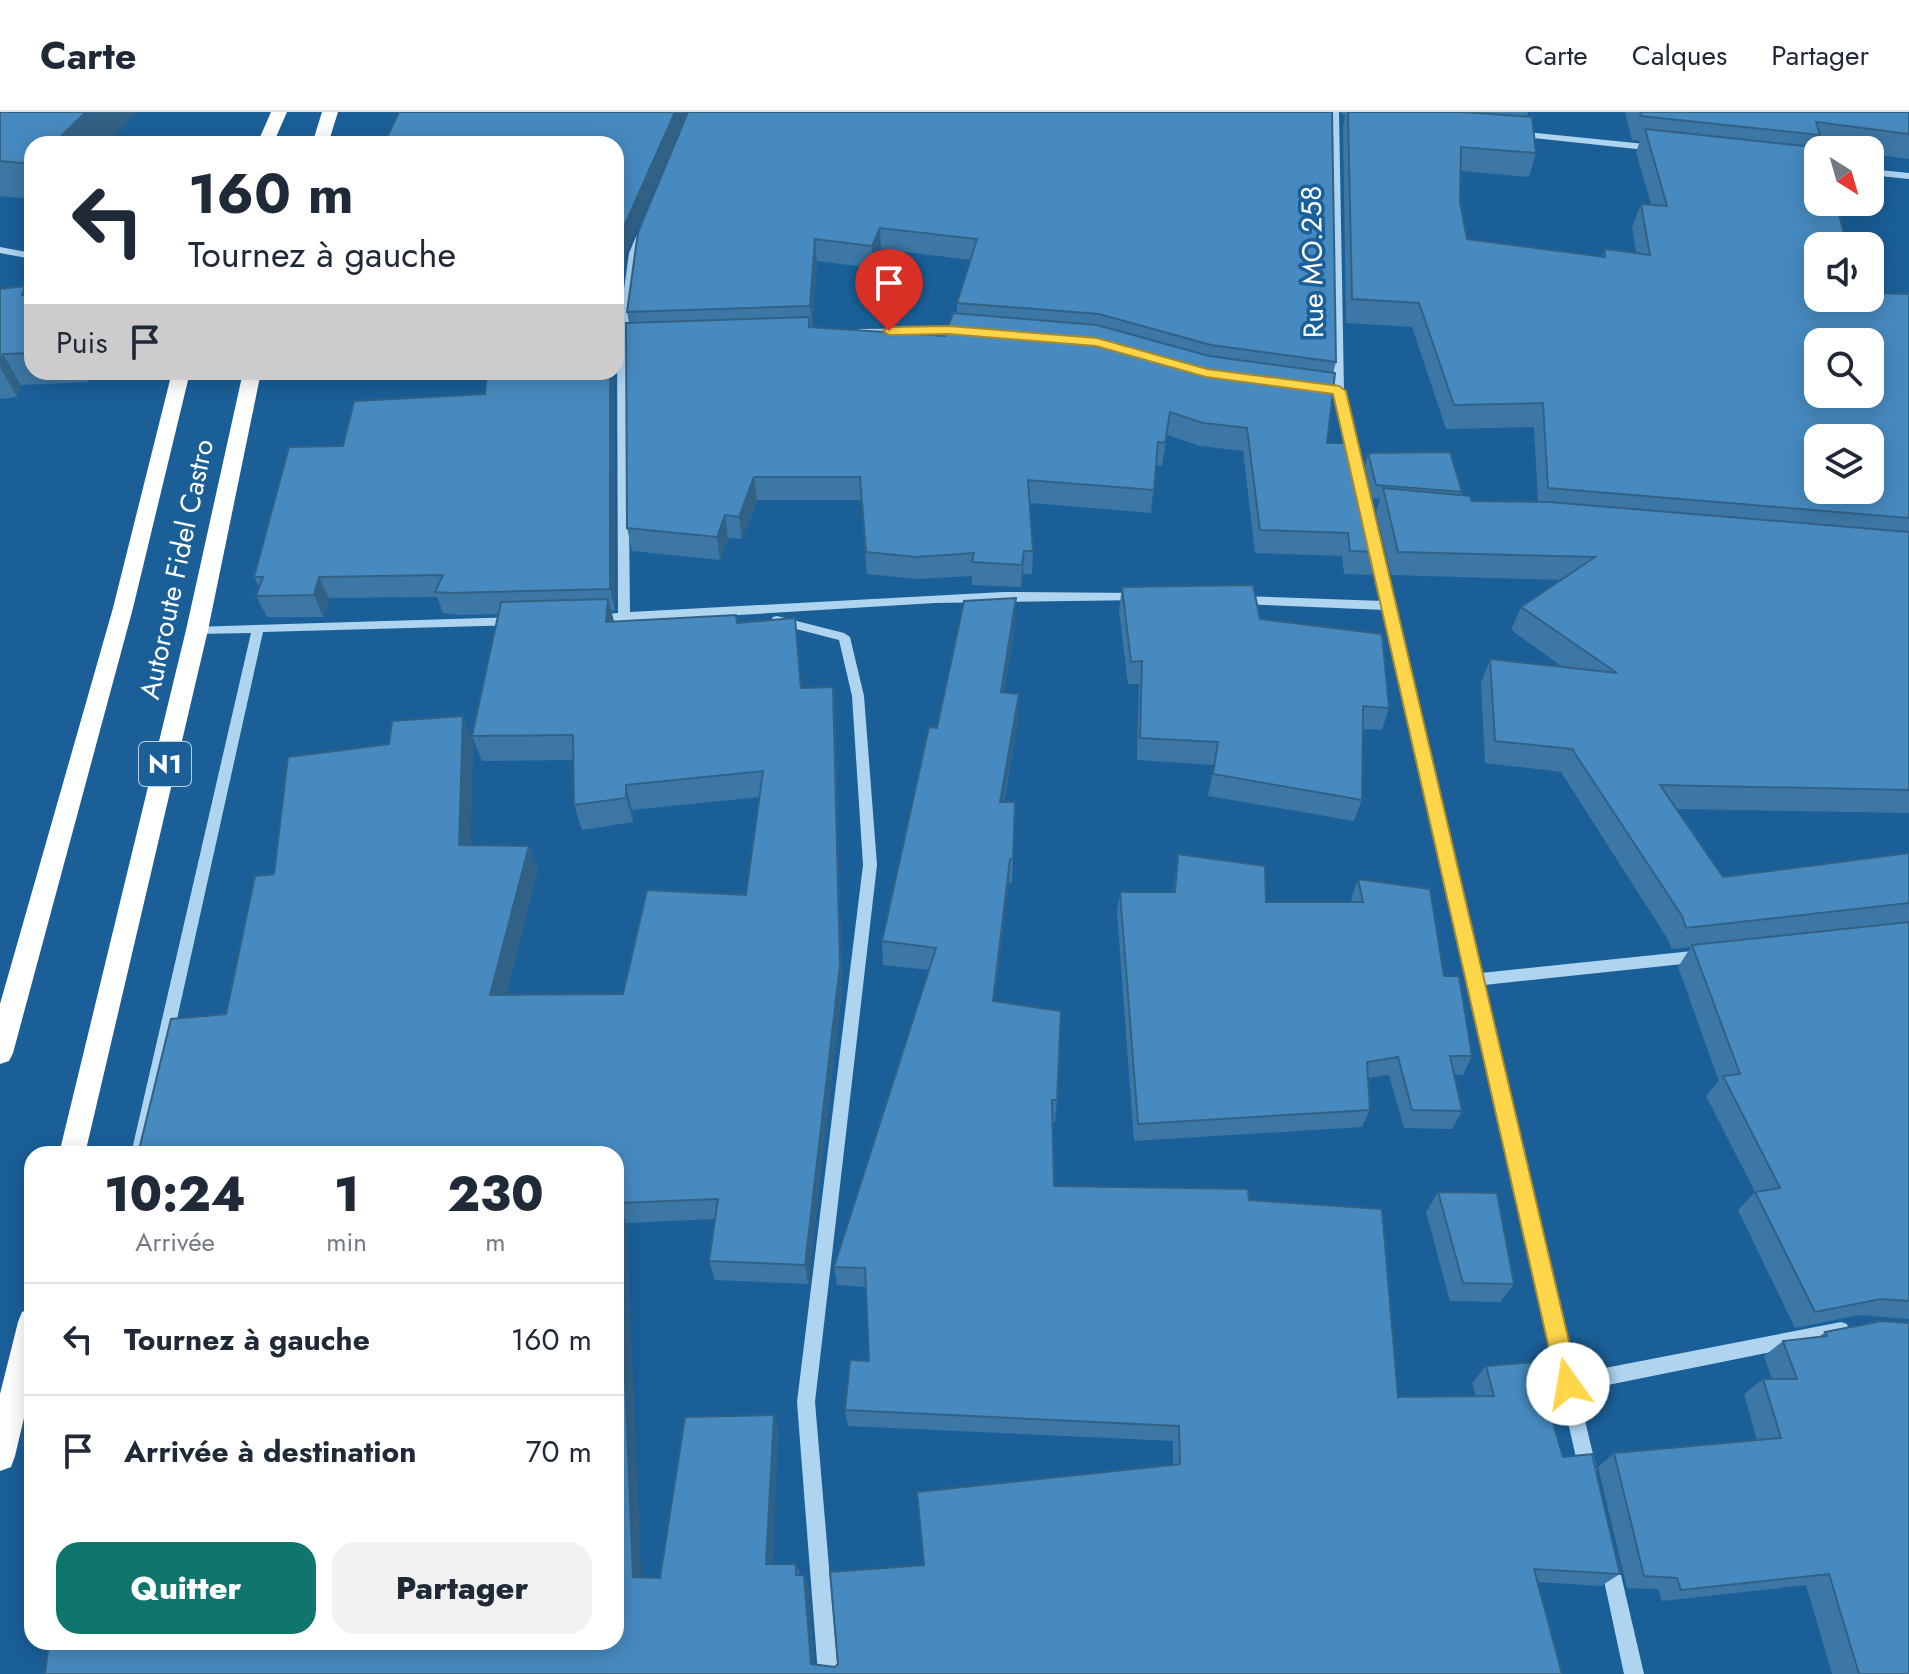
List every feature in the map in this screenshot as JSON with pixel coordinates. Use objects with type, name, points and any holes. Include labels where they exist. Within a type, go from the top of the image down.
[{"type":"highway","points":[[268,136],[279,112]]},
{"type":"highway","points":[[322,136],[330,112]]},
{"type":"highway","name":"Autoroute Fidel Castro","points":[[0,1053],[124,604],[162,437],[179,380]]},
{"type":"highway","name":"Autoroute Fidel Castro","points":[[74,1146],[197,630],[250,380]]},
{"type":"highway","points":[[0,1456],[24,1356]]},
{"type":"street","name":"Rue MO.258","points":[[1337,119],[1332,390],[1360,477]]},
{"type":"street","points":[[1507,133],[1663,149]]},
{"type":"street","points":[[1884,173],[1909,176]]},
{"type":"street","points":[[624,326],[634,253],[646,225]]},
{"type":"street","points":[[0,250],[24,254]]},
{"type":"street","points":[[840,333],[978,332]]},
{"type":"street","points":[[624,340],[638,339]]},
{"type":"street","points":[[622,380],[624,618]]},
{"type":"street","points":[[1370,520],[1592,1491]]},
{"type":"street","points":[[576,619],[749,612],[1044,593],[1154,597]]},
{"type":"street","points":[[1233,600],[1391,606]]},
{"type":"street","points":[[749,612],[844,637],[858,696],[870,865],[806,1402],[828,1674]]},
{"type":"street","points":[[197,630],[529,620]]},
{"type":"street","points":[[141,1146],[258,628]]},
{"type":"street","points":[[1476,980],[1711,955]]},
{"type":"street","points":[[1568,1384],[1860,1326]]},
{"type":"street","points":[[1606,1552],[1634,1674]]},
{"type":"building","points":[[0,112],[86,112],[61,136],[24,136],[24,163],[0,161]]},
{"type":"building","points":[[399,112],[675,112],[624,227],[624,136],[388,136]]},
{"type":"building","points":[[688,112],[1332,112],[1336,362],[1211,345],[1099,314],[957,303],[977,239],[880,228],[872,246],[815,239],[810,306],[627,312],[638,232]]},
{"type":"building","points":[[1348,112],[1463,112],[1532,117],[1536,153],[1461,147],[1460,202],[1467,239],[1605,257],[1605,249],[1650,255],[1641,204],[1667,206],[1645,129],[1804,146],[1804,216],[1840,216],[1844,232],[1804,232],[1804,312],[1884,312],[1884,293],[1909,294],[1909,518],[1548,488],[1543,403],[1454,405],[1419,303],[1352,299]]},
{"type":"building","points":[[1640,112],[1909,112],[1909,134],[1816,122],[1820,135],[1641,116]]},
{"type":"building","points":[[24,286],[24,353],[3,354],[0,364],[0,289]]},
{"type":"building","points":[[953,313],[1097,325],[1209,356],[1335,373],[1327,443],[1353,443],[1379,552],[1350,551],[1348,533],[1260,530],[1247,428],[1203,423],[1170,412],[1165,443],[1158,442],[1154,490],[1028,480],[1033,551],[1024,551],[1022,565],[972,562],[974,553],[916,557],[866,552],[860,477],[754,477],[739,517],[725,515],[717,537],[627,528],[626,323],[809,317],[809,327],[945,336]]},
{"type":"building","points":[[486,380],[610,380],[610,589],[451,593],[435,592],[443,575],[319,577],[314,595],[256,596],[263,577],[254,577],[289,447],[343,446],[354,401],[485,394]]},
{"type":"building","points":[[1450,452],[1462,492],[1376,485],[1368,453]]},
{"type":"building","points":[[1383,488],[1470,496],[1472,501],[1549,502],[1909,532],[1909,790],[1660,785],[1723,877],[1909,853],[1909,903],[1686,928],[1682,916],[1572,749],[1495,741],[1490,659],[1617,673],[1521,607],[1595,557],[1398,552]]},
{"type":"building","points":[[1253,585],[1260,619],[1382,634],[1389,708],[1363,706],[1362,800],[1213,774],[1218,742],[1140,738],[1142,661],[1131,662],[1122,587]]},
{"type":"building","points":[[1016,598],[1001,692],[1019,694],[1000,802],[1015,802],[1013,859],[1010,859],[993,1001],[1061,1011],[1057,1100],[1052,1100],[1054,1186],[1248,1189],[1249,1200],[1382,1209],[1398,1397],[1494,1396],[1486,1366],[1535,1362],[1563,1457],[1592,1454],[1620,1574],[1534,1569],[1562,1674],[45,1674],[48,1650],[624,1650],[624,1353],[633,1577],[660,1578],[685,1417],[774,1415],[766,1564],[796,1564],[796,1575],[804,1575],[811,1664],[835,1667],[838,1664],[830,1572],[924,1565],[917,1492],[1180,1464],[1179,1426],[845,1410],[850,1360],[869,1361],[865,1268],[834,1267],[936,948],[882,941],[929,727],[937,728],[964,601]]},
{"type":"building","points":[[608,599],[606,622],[736,615],[737,623],[795,618],[801,688],[833,687],[840,965],[805,1265],[709,1261],[718,1199],[624,1203],[624,1146],[140,1146],[171,1019],[226,1014],[255,876],[274,874],[288,757],[389,744],[392,721],[463,716],[459,845],[529,846],[490,995],[623,994],[647,890],[746,895],[763,771],[626,785],[626,798],[574,805],[573,735],[472,736],[501,602]]},
{"type":"building","points":[[1178,854],[1265,866],[1266,902],[1363,902],[1358,879],[1430,889],[1444,976],[1459,976],[1472,1056],[1450,1056],[1462,1111],[1412,1110],[1398,1057],[1367,1062],[1370,1110],[1138,1124],[1120,892],[1175,892]]},
{"type":"building","points":[[1909,922],[1909,1301],[1881,1299],[1815,1312],[1755,1192],[1780,1188],[1723,1076],[1740,1074],[1692,945]]},
{"type":"building","points":[[1438,1192],[1497,1193],[1514,1284],[1463,1283]]},
{"type":"building","points":[[1882,1321],[1909,1323],[1909,1674],[1859,1674],[1829,1574],[1681,1590],[1677,1578],[1644,1576],[1614,1453],[1781,1438],[1763,1379],[1797,1379],[1783,1341],[1827,1336],[1825,1332]]},
{"type":"route","points":[[889,331],[949,330],[1097,342],[1206,373],[1339,391],[1568,1384]]}]
